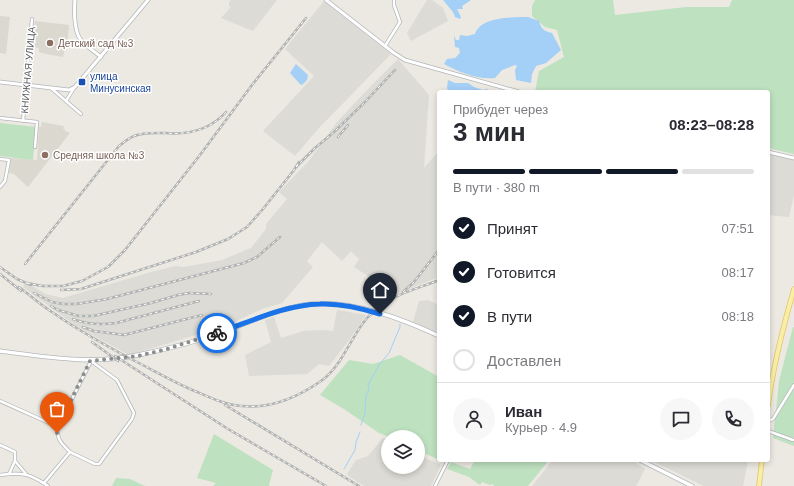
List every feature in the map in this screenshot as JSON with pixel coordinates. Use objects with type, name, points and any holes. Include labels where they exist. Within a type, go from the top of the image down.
[{"type":"main road","points":[[770,385],[781,336],[794,289]]},
{"type":"main road","points":[[0,351],[90,361],[128,357],[167,349],[218,333],[275,312],[314,304],[333,304],[372,312],[402,320],[437,335]]},
{"type":"main road","points":[[644,462],[692,486]]},
{"type":"main road","points":[[759,486],[762,462]]},
{"type":"street","points":[[75,0],[74,11],[79,37],[101,57]]},
{"type":"street","points":[[66,101],[75,87],[148,0]]},
{"type":"street","points":[[326,0],[394,53],[412,63],[512,90]]},
{"type":"street","points":[[385,46],[400,22],[394,5],[394,0]]},
{"type":"street","name":"КНИЖНАЯ УЛИЦА","points":[[23,121],[32,19]]},
{"type":"street","points":[[0,82],[69,90],[75,87]]},
{"type":"street","points":[[50,88],[81,114]]},
{"type":"street","points":[[0,118],[37,122],[35,147]]},
{"type":"street","points":[[770,152],[794,158]]},
{"type":"street","points":[[0,159],[9,160],[5,181],[0,186]]},
{"type":"street","points":[[90,361],[112,375],[117,380],[134,413],[132,419],[99,464],[95,464],[70,452],[58,440],[57,433],[58,427],[90,361]]},
{"type":"street","points":[[770,420],[773,419],[794,385]]},
{"type":"street","points":[[0,401],[58,427]]},
{"type":"street","points":[[770,432],[794,439]]},
{"type":"street","points":[[0,445],[15,452],[15,460],[9,474]]},
{"type":"street","points":[[44,483],[70,452]]},
{"type":"street","points":[[15,460],[27,474],[48,486]]},
{"type":"street","points":[[435,486],[447,462]]},
{"type":"street","points":[[0,475],[15,473],[27,474]]},
{"type":"shaded area","points":[[231,0],[277,0],[253,31],[221,18],[231,7],[229,6],[229,2]]},
{"type":"shaded area","points":[[427,0],[432,0],[443,8],[448,21],[411,41],[407,33]]},
{"type":"shaded area","points":[[324,1],[391,54],[318,129],[295,156],[263,131],[314,76],[285,49]]},
{"type":"shaded area","points":[[0,16],[10,17],[6,54],[0,53]]},
{"type":"shaded area","name":"Детский сад №3","points":[[35,21],[69,25],[68,38],[63,57],[39,52],[39,48],[32,47]]},
{"type":"shaded area","points":[[398,59],[429,95],[424,168],[437,153],[437,278],[396,294],[354,267],[359,259],[351,251],[342,261],[322,242],[307,261],[313,267],[282,303],[262,309],[226,326],[129,355],[76,326],[23,287],[26,282],[45,294],[63,298],[175,266],[184,267],[222,260],[251,248],[266,229],[266,224],[287,199],[279,192],[308,162],[337,122]]},
{"type":"shaded area","name":"Средняя школа №3","points":[[42,122],[64,126],[63,129],[70,133],[28,187],[14,174],[9,173],[11,158],[37,160],[39,127],[41,127]]},
{"type":"shaded area","points":[[770,153],[794,159],[794,195],[789,217],[770,215]]},
{"type":"shaded area","points":[[428,300],[437,304],[437,332],[413,322],[419,301]]},
{"type":"shaded area","points":[[337,310],[366,315],[329,366],[319,364],[307,374],[249,376],[245,355],[271,342],[265,320],[274,317],[281,338],[303,331],[333,331]]},
{"type":"shaded area","points":[[381,440],[381,474],[425,474],[425,458],[441,465],[431,486],[364,486],[347,474],[356,460],[368,456]]},
{"type":"shaded area","points":[[551,462],[635,462],[645,469],[636,486],[532,486]]},
{"type":"shaded area","points":[[654,462],[748,462],[743,486],[704,486]]},
{"type":"green space","points":[[535,0],[613,0],[615,15],[686,7],[729,7],[732,0],[794,0],[794,154],[770,148],[770,90],[535,90],[539,71],[564,57],[557,30],[545,27],[532,16],[532,6]]},
{"type":"green space","points":[[0,123],[36,127],[33,160],[0,156]]},
{"type":"green space","points":[[793,327],[794,446],[773,438],[779,381]]},
{"type":"green space","points":[[400,355],[437,376],[437,459],[425,453],[425,430],[381,430],[381,434],[320,395],[349,360],[373,364]]},
{"type":"green space","points":[[214,434],[273,470],[270,486],[213,486],[216,483],[197,478]]},
{"type":"green space","points":[[451,462],[470,469],[474,462],[547,462],[528,486],[494,486],[493,484],[490,485],[482,482],[480,485],[469,477],[447,469]]},
{"type":"green space","points":[[116,478],[130,479],[145,486],[112,486]]},
{"type":"water","points":[[443,0],[471,0],[462,6],[463,9],[457,9],[461,17],[460,19],[455,17],[453,12]]},
{"type":"water","points":[[528,17],[539,21],[543,29],[552,33],[561,50],[546,63],[536,66],[532,74],[531,83],[516,80],[515,70],[517,66],[515,65],[502,70],[495,78],[482,78],[469,75],[444,64],[447,59],[455,58],[460,53],[459,48],[455,47],[454,36],[456,40],[459,40],[460,35],[467,36],[475,34],[482,25],[488,22]]},
{"type":"water","points":[[296,64],[308,75],[307,80],[302,85],[290,73]]},
{"type":"water","points":[[448,80],[455,83],[468,83],[483,90],[448,90]]},
{"type":"waterway","points":[[361,425],[365,413],[366,395],[369,390],[368,385],[379,365],[389,353],[400,324]]},
{"type":"waterway","points":[[344,469],[355,450],[360,432]]},
{"type":"railway","points":[[27,283],[42,286],[63,286],[82,281],[108,267],[125,250],[200,155],[252,85],[306,18]]},
{"type":"railway","points":[[296,167],[364,103],[395,70]]},
{"type":"railway","points":[[25,264],[119,146],[132,137],[142,134],[182,133],[198,130],[213,123],[226,112]]},
{"type":"railway","points":[[338,137],[348,125]]},
{"type":"railway","points":[[61,290],[81,289],[196,252],[228,239],[247,227],[263,209],[299,162]]},
{"type":"railway","points":[[34,293],[52,302],[63,304],[76,304],[107,299],[244,263],[257,257],[280,237]]},
{"type":"railway","points":[[403,292],[414,282],[437,253]]},
{"type":"railway","points":[[0,267],[17,279],[31,285]]},
{"type":"railway","points":[[0,274],[21,291]]},
{"type":"railway","points":[[19,287],[46,308],[83,332],[121,354],[190,389],[222,402],[235,405],[263,406],[293,397],[321,381],[336,366],[366,319],[374,311],[381,305],[396,297],[437,281]]},
{"type":"railway","points":[[51,306],[58,310],[79,316],[93,316],[151,303],[178,295],[189,293],[211,294]]},
{"type":"railway","points":[[73,319],[94,324],[116,323],[199,301]]},
{"type":"railway","points":[[83,327],[94,331],[124,335],[202,315]]},
{"type":"railway","points":[[92,342],[118,361]]},
{"type":"railway","points":[[115,356],[228,429],[326,486]]},
{"type":"railway","points":[[225,405],[359,486]]},
{"type":"way so far","points":[[57,433],[58,427],[90,361],[138,356],[167,349],[217,333]]},
{"type":"place","name":"Детский сад №3","points":[[50,43]]},
{"type":"place","name":"улица Минусинская","points":[[82,82]]},
{"type":"place","name":"Средняя школа №3","points":[[45,155]]},
{"type":"route","points":[[217,333],[275,312],[310,304],[329,304],[380,314]]}]
